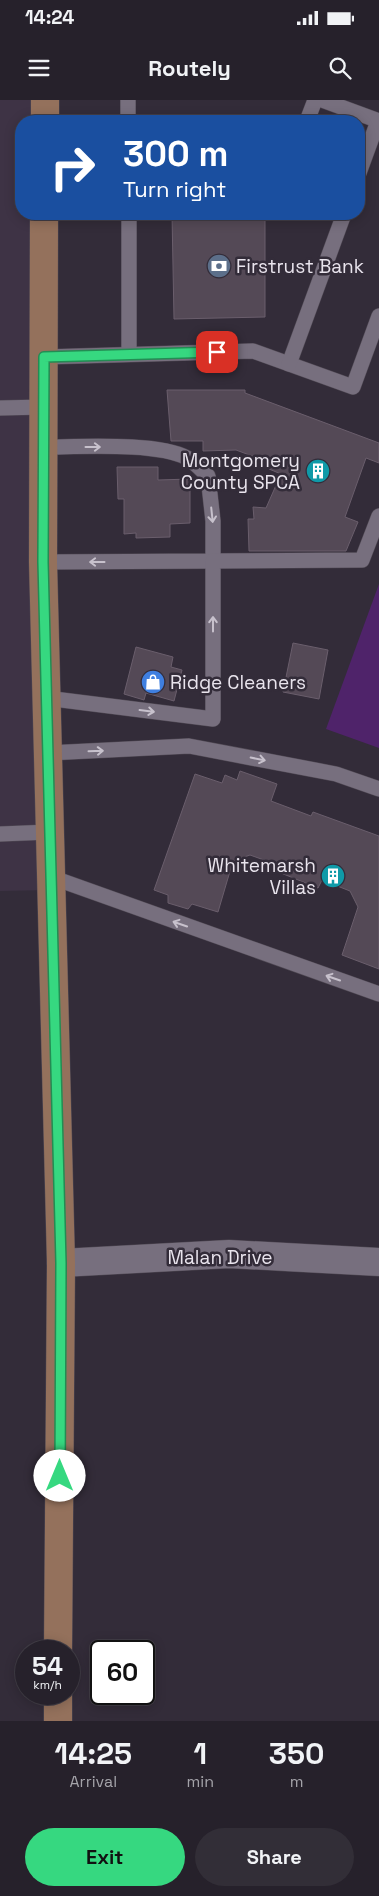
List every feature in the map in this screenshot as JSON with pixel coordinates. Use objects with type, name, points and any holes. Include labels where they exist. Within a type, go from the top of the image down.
[{"type":"main road","points":[[44,115],[45,100]]},
{"type":"main road","points":[[44,220],[43,562],[61,1263],[58,1640]]},
{"type":"main road","points":[[58,1705],[58,1721]]},
{"type":"street","name":"Malan Drive","points":[[61,1263],[229,1254],[379,1262]]},
{"type":"lane","points":[[128,100],[128,115]]},
{"type":"lane","points":[[309,115],[315,100]]},
{"type":"lane","points":[[322,100],[362,115]]},
{"type":"lane","points":[[365,116],[378,121],[365,157]]},
{"type":"lane","points":[[129,220],[129,354]]},
{"type":"lane","points":[[289,364],[342,220]]},
{"type":"lane","points":[[44,357],[252,351],[353,387],[379,316]]},
{"type":"lane","points":[[0,408],[44,407]]},
{"type":"lane","points":[[44,447],[162,450],[188,458],[208,476],[213,521],[213,720],[46,698]]},
{"type":"lane","points":[[43,562],[362,560],[379,516]]},
{"type":"lane","points":[[48,753],[189,746],[336,774],[379,789]]},
{"type":"lane","points":[[0,834],[50,832]]},
{"type":"lane","points":[[51,877],[379,994]]},
{"type":"shaded area","points":[[0,100],[45,100],[45,115],[15,115],[15,220],[44,220],[51,890],[0,891]]},
{"type":"shaded area","points":[[379,584],[379,748],[326,729]]},
{"type":"building","name":"Firstrust Bank","points":[[172,220],[265,220],[265,317],[174,319]]},
{"type":"building","name":"Montgomery County SPCA","points":[[167,390],[245,390],[245,393],[379,443],[379,463],[366,458],[345,517],[358,522],[346,551],[249,551],[248,519],[254,519],[253,507],[266,508],[281,474],[269,469],[271,463],[236,450],[203,451],[203,441],[171,441]]},
{"type":"building","points":[[117,467],[158,467],[158,480],[190,479],[190,523],[170,524],[170,537],[136,538],[136,533],[124,534],[124,499],[118,499]]},
{"type":"building","points":[[293,643],[328,650],[319,699],[283,692]]},
{"type":"building","name":"Ridge Cleaners","points":[[136,647],[173,657],[171,667],[182,670],[174,701],[146,693],[144,700],[124,694]]},
{"type":"building","name":"Whitemarsh Villas","points":[[240,771],[277,784],[271,801],[311,816],[313,812],[379,836],[379,969],[342,955],[358,907],[350,891],[322,880],[318,888],[276,871],[278,865],[250,855],[233,861],[218,912],[192,904],[188,909],[168,903],[168,895],[154,890],[195,774],[222,783],[225,775],[237,780]]},
{"type":"place","name":"Firstrust Bank","points":[[219,266]]},
{"type":"place","name":"Montgomery County SPCA","points":[[318,471]]},
{"type":"place","name":"Ridge Cleaners","points":[[153,682]]},
{"type":"place","name":"Whitemarsh Villas","points":[[333,876]]},
{"type":"route","points":[[60,1476],[61,1263],[43,562],[44,357],[217,352]]}]
